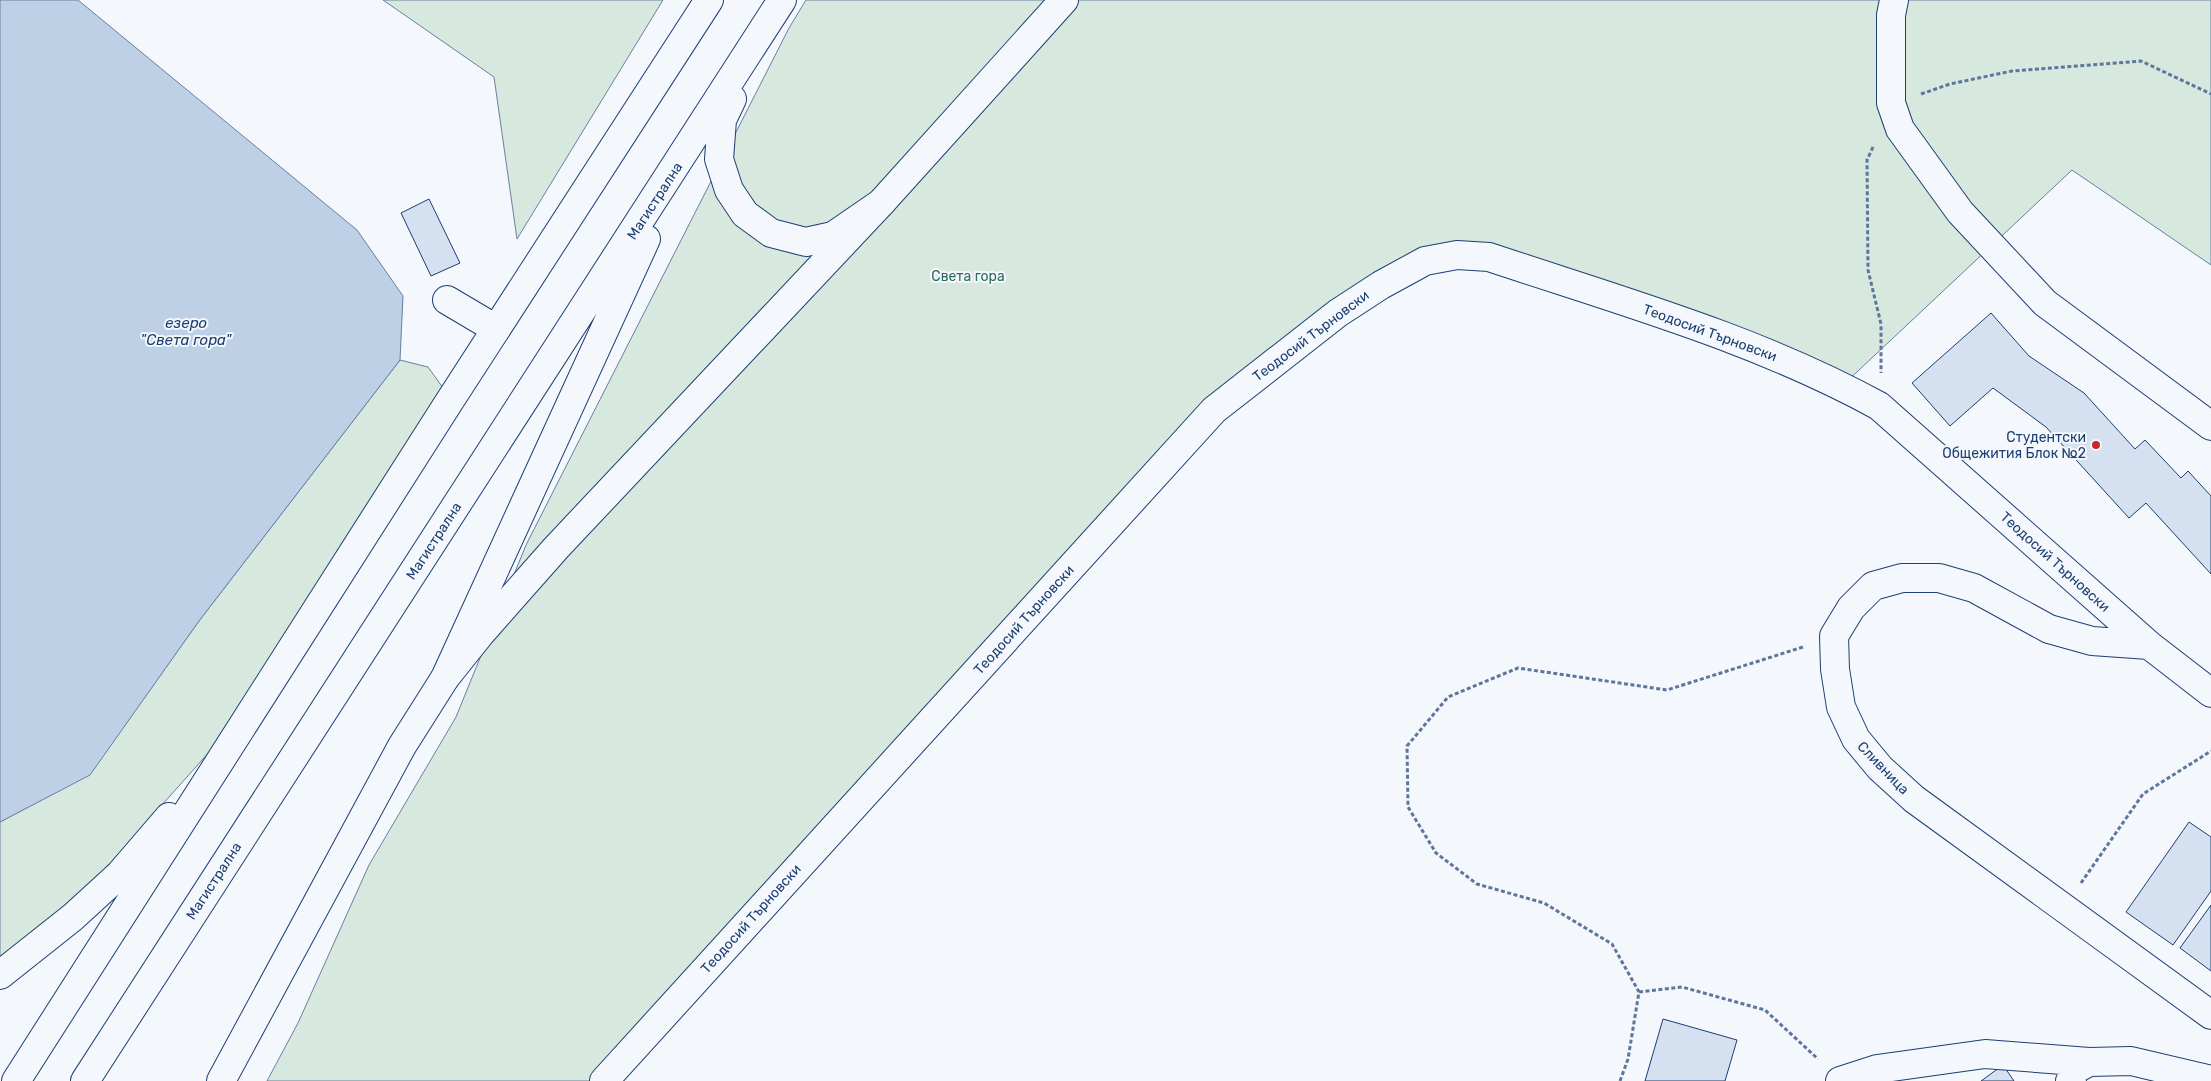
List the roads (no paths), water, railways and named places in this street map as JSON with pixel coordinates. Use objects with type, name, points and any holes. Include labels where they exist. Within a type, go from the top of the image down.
[{"type":"street","points":[[16,1081],[496,329],[709,0]]},
{"type":"street","name":"Магистрална","points":[[85,1081],[687,152],[782,0]]},
{"type":"street","points":[[221,1081],[402,746],[445,678],[493,619],[556,548],[881,203],[1064,0]]},
{"type":"street","points":[[1894,0],[1891,15],[1891,103],[1900,129],[1960,212],[2045,303],[2211,426]]},
{"type":"street","points":[[768,23],[722,120],[719,158],[729,190],[745,214],[772,233],[806,242],[834,236],[881,203]]},
{"type":"street","points":[[445,678],[687,152]]},
{"type":"street","name":"Теодосий Търновски","points":[[604,1081],[1214,410],[1338,313],[1381,285],[1425,261],[1457,255],[1489,257],[1728,337],[1842,386],[1879,406],[2149,645],[2211,693]]},
{"type":"street","points":[[448,300],[496,329]]},
{"type":"street","name":"Сливница","points":[[2149,645],[2092,640],[2049,629],[1974,588],[1939,578],[1902,578],[1873,586],[1851,608],[1834,636],[1835,670],[1841,707],[1856,739],[1874,761],[1914,799],[2211,1015]]},
{"type":"street","points":[[0,976],[73,916],[120,874],[239,733]]},
{"type":"street","points":[[1840,1080],[1877,1069],[1985,1054],[2089,1062],[2131,1061],[2211,1080]]},
{"type":"street","points":[[2070,1081],[2076,1069],[2089,1062]]},
{"type":"water","name":"езеро \"Света гора\"","points":[[0,0],[78,0],[357,230],[403,296],[400,360],[199,621],[90,775],[0,822]]},
{"type":"place","name":"Студентски Общежития Блок №2","points":[[2096,445]]},
{"type":"park label","name":"Света гора","points":[[968,276]]}]
